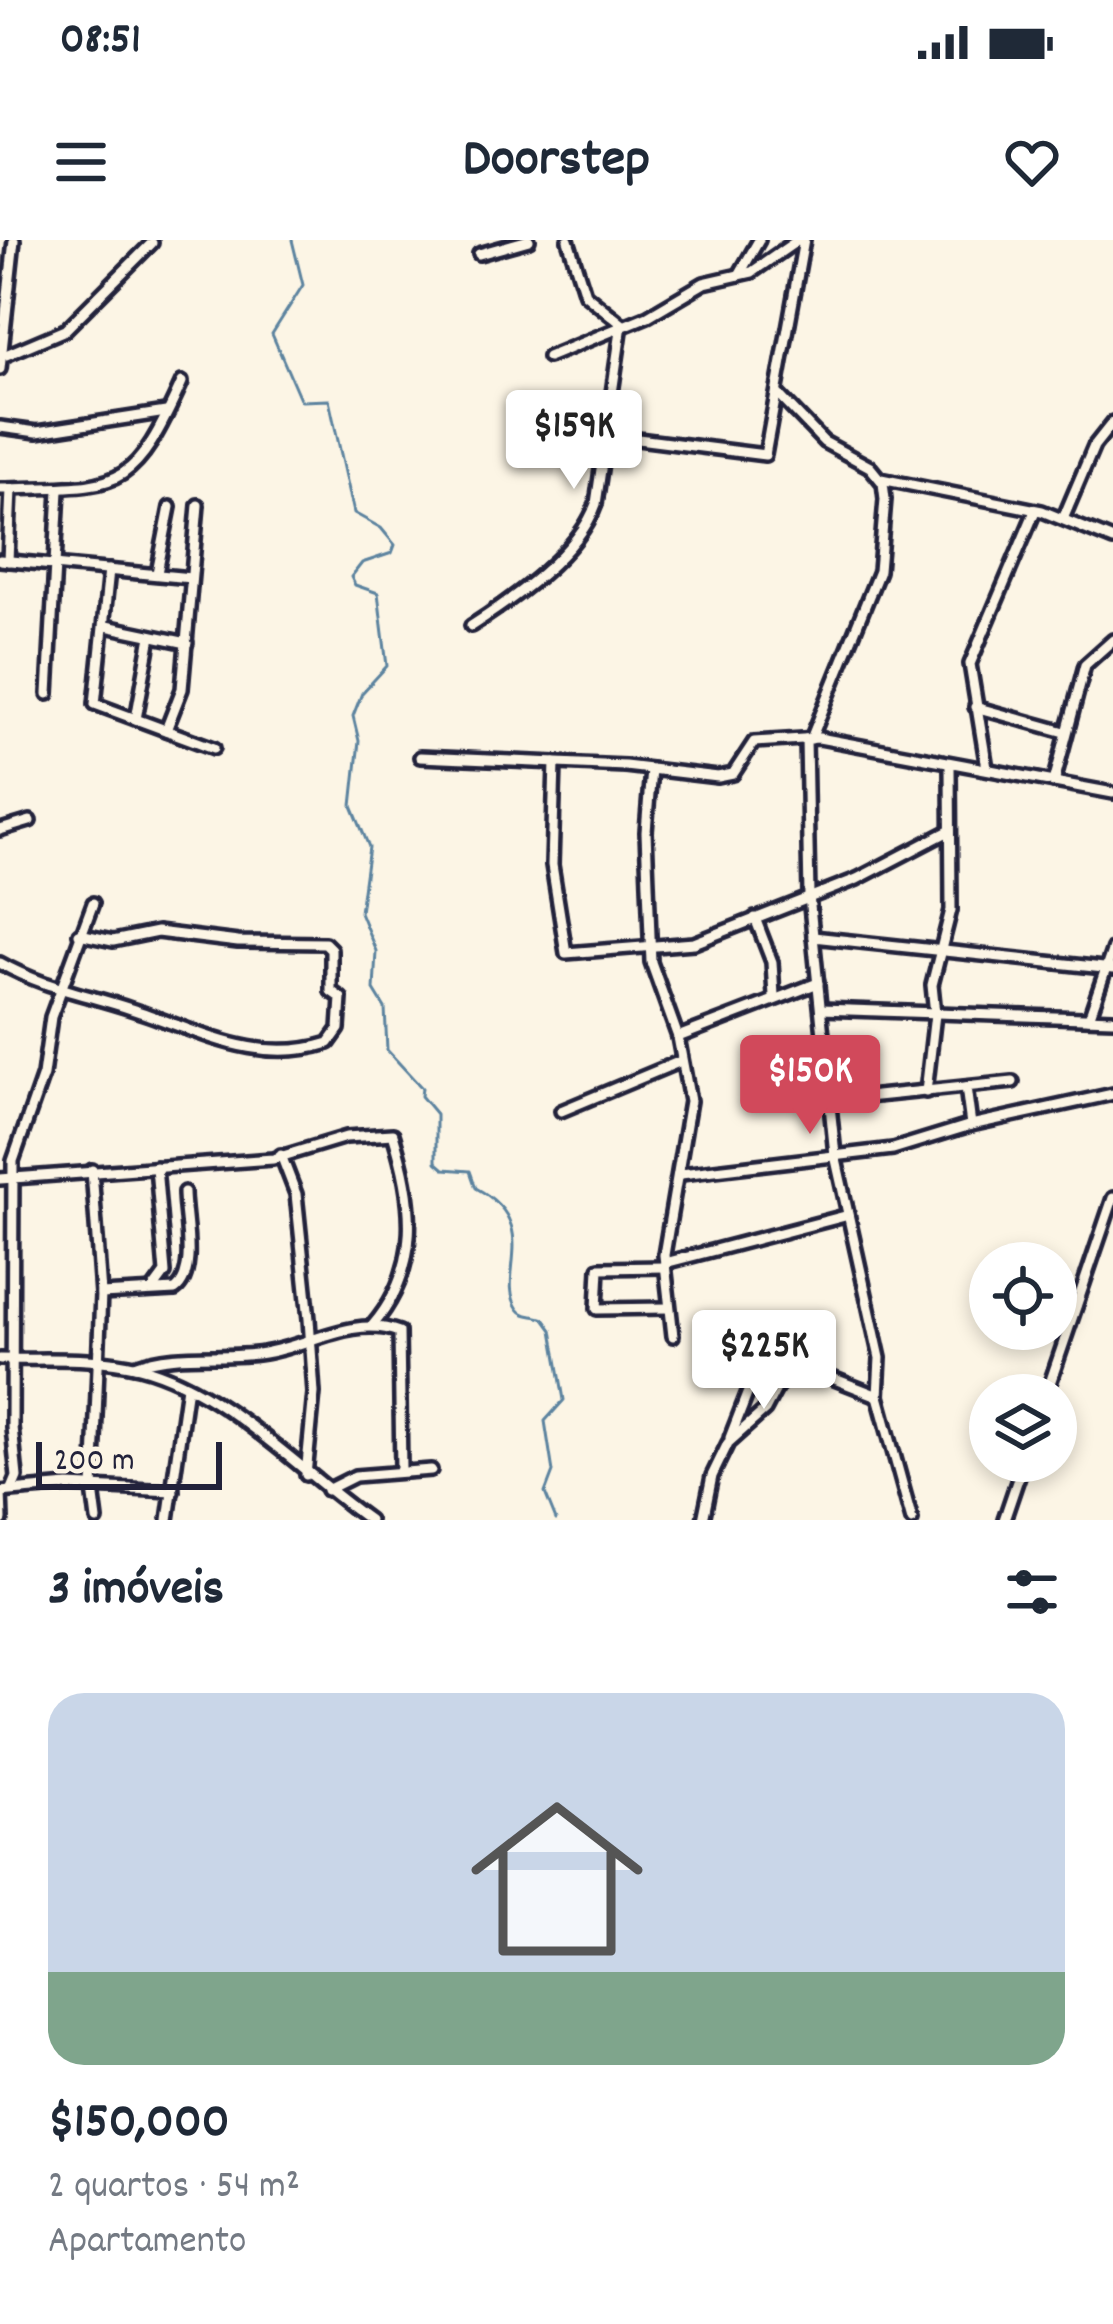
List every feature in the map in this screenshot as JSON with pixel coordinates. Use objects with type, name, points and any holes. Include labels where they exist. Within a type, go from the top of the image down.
[{"type":"street","points":[[0,369],[6,355],[14,240]]},
{"type":"street","points":[[479,254],[529,240]]},
{"type":"street","points":[[568,240],[585,294],[622,324]]},
{"type":"street","points":[[740,275],[759,240]]},
{"type":"street","points":[[548,357],[704,283],[740,275],[801,240]]},
{"type":"street","points":[[606,435],[765,455],[801,240]]},
{"type":"street","points":[[6,355],[65,330],[152,243]]},
{"type":"street","points":[[471,626],[532,591],[538,577],[585,527],[596,504],[622,324]]},
{"type":"street","points":[[182,382],[146,456],[97,488],[6,489],[4,560],[191,578]]},
{"type":"street","points":[[776,393],[806,428],[881,479],[1035,511],[1113,540]]},
{"type":"street","points":[[0,427],[37,432],[166,412]]},
{"type":"street","points":[[1063,519],[1094,446],[1113,422]]},
{"type":"street","points":[[881,479],[886,508],[879,571],[808,739],[809,896],[828,1101],[845,1216],[880,1358],[878,1396],[912,1520]]},
{"type":"street","points":[[48,694],[58,490]]},
{"type":"street","points":[[166,730],[182,688],[198,505]]},
{"type":"street","points":[[157,574],[170,507]]},
{"type":"street","points":[[987,768],[970,664],[1035,511]]},
{"type":"street","points":[[109,570],[95,704],[214,748]]},
{"type":"street","points":[[106,626],[187,643]]},
{"type":"street","points":[[136,719],[152,636]]},
{"type":"street","points":[[1054,782],[1085,665],[1113,640]]},
{"type":"street","points":[[1046,725],[1073,704]]},
{"type":"street","points":[[975,707],[1065,732]]},
{"type":"street","points":[[420,757],[728,776],[754,742],[808,739],[1113,793]]},
{"type":"street","points":[[555,763],[552,865],[566,953],[694,944],[857,879],[949,831]]},
{"type":"street","points":[[926,1092],[935,1014],[932,985],[951,910],[950,766]]},
{"type":"street","points":[[651,769],[646,832],[650,947],[657,986],[678,1037],[690,1115],[665,1265],[673,1336]]},
{"type":"street","points":[[0,830],[30,821]]},
{"type":"street","points":[[2,1520],[4,1491],[16,1477],[6,1427],[14,1359],[13,1178],[19,1137],[43,1075],[43,1043],[94,903]]},
{"type":"street","points":[[755,918],[772,962],[774,996]]},
{"type":"street","points":[[0,963],[36,983],[144,1013],[203,1040],[261,1051],[319,1046],[339,1029],[341,998],[331,991],[331,949],[326,944],[238,942],[142,932],[113,940],[80,934]]},
{"type":"street","points":[[813,937],[1111,968]]},
{"type":"street","points":[[1089,1018],[1111,968],[1113,948]]},
{"type":"street","points":[[678,1037],[774,996],[818,983]]},
{"type":"street","points":[[821,1009],[1113,1019]]},
{"type":"street","points":[[561,1111],[681,1061]]},
{"type":"street","points":[[828,1101],[1012,1082]]},
{"type":"street","points":[[967,1087],[971,1125]]},
{"type":"street","points":[[681,1174],[893,1149],[971,1125],[1113,1094]]},
{"type":"street","points":[[0,1180],[281,1155],[346,1137],[393,1134],[409,1181],[408,1259],[373,1325]]},
{"type":"street","points":[[281,1155],[300,1216],[314,1393],[305,1474]]},
{"type":"street","points":[[152,1290],[164,1278],[165,1265],[156,1167]]},
{"type":"street","points":[[92,1170],[101,1294],[93,1489],[97,1520]]},
{"type":"street","points":[[101,1294],[175,1289],[184,1282],[188,1268],[184,1192]]},
{"type":"street","points":[[1077,1303],[1113,1198]]},
{"type":"street","points":[[668,1308],[597,1309],[599,1268],[665,1265],[845,1216]]},
{"type":"street","points":[[135,1366],[190,1357],[259,1354],[373,1325],[399,1332],[401,1470]]},
{"type":"street","points":[[0,1359],[135,1366],[187,1386],[369,1520]]},
{"type":"street","points":[[728,1443],[765,1410],[795,1365],[878,1396]]},
{"type":"street","points":[[703,1520],[712,1476],[758,1366]]},
{"type":"street","points":[[168,1520],[187,1386]]},
{"type":"street","points":[[327,1490],[355,1476],[431,1470]]},
{"type":"street","points":[[1004,1520],[1017,1482]]},
{"type":"street","points":[[4,1491],[173,1492]]},
{"type":"street","points":[[160,1491],[168,1504]]},
{"type":"waterway","points":[[292,240],[303,285],[272,334],[301,401],[329,400],[354,513],[381,528],[395,545],[392,553],[362,563],[351,577],[355,585],[378,593],[387,666],[362,693],[353,716],[359,741],[352,806],[369,847],[360,912],[376,951],[374,990],[385,1008],[387,1050],[422,1088],[421,1096],[436,1114],[436,1162],[444,1169],[470,1171],[476,1188],[508,1218],[514,1250],[512,1296],[520,1312],[544,1319],[552,1330],[564,1400],[545,1421],[553,1472],[545,1493],[556,1520]]}]
